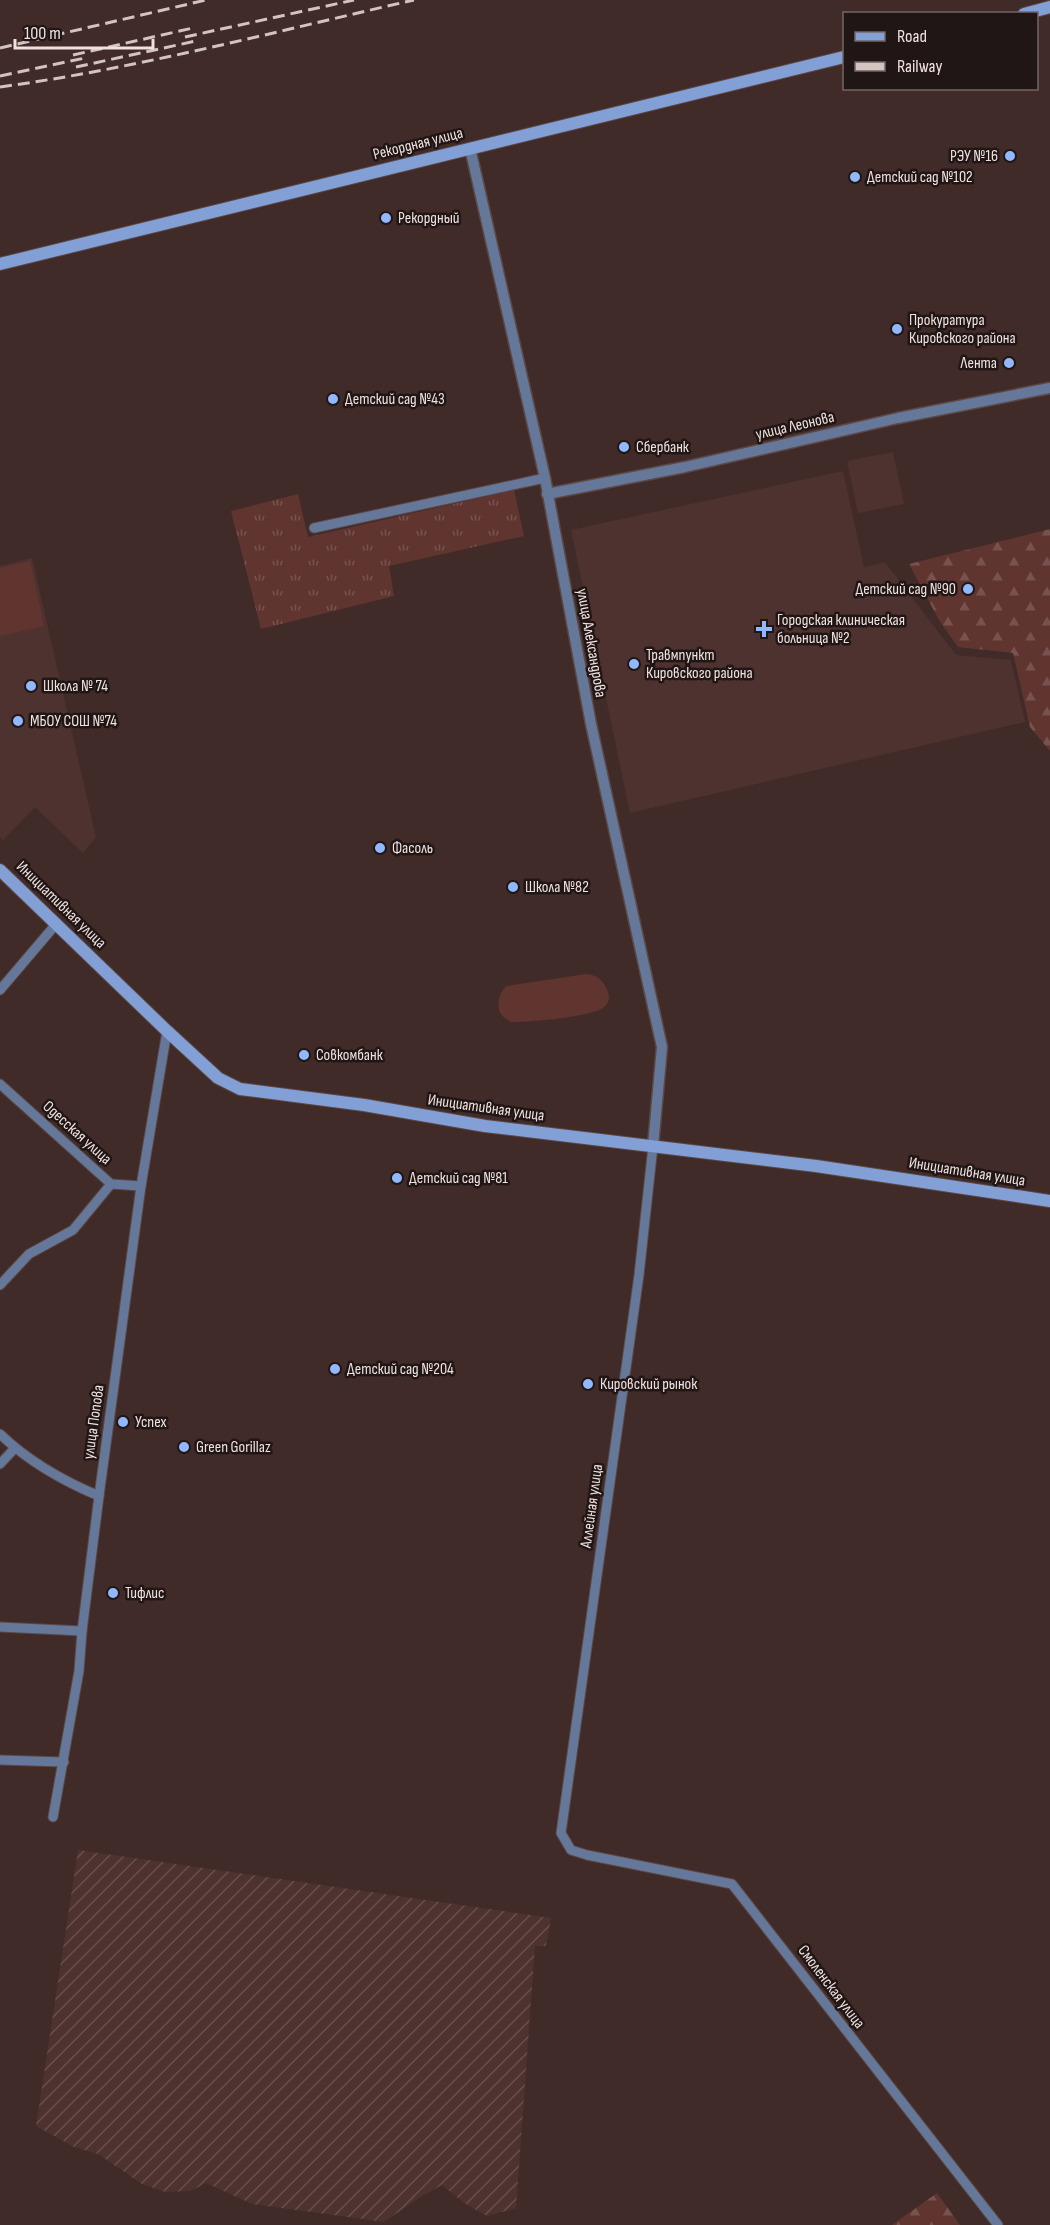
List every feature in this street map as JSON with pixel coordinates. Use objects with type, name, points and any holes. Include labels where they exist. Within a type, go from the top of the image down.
[{"type":"main road","points":[[1033,12],[1050,8]]},
{"type":"main road","name":"Рекордная улица","points":[[0,264],[843,57]]},
{"type":"main road","name":"Инициативная улица","points":[[0,870],[218,1078],[240,1089],[364,1105],[485,1126],[816,1166],[1050,1202]]},
{"type":"street","name":"улица Александрова","points":[[470,148],[544,478],[591,724],[662,1047],[653,1146]]},
{"type":"street","name":"улица Леонова","points":[[547,494],[685,467],[898,418],[1050,388]]},
{"type":"street","points":[[314,528],[544,478]]},
{"type":"street","points":[[0,990],[57,923]]},
{"type":"street","name":"улица Попова","points":[[53,1817],[79,1671],[99,1496],[141,1186],[167,1030]]},
{"type":"street","name":"Одесская улица","points":[[1,1088],[111,1184],[141,1186]]},
{"type":"street","name":"Аллейная улица","points":[[587,1855],[571,1850],[561,1833],[635,1309],[653,1146]]},
{"type":"street","points":[[0,1285],[29,1254],[73,1230],[111,1184]]},
{"type":"street","points":[[0,1434],[15,1448],[73,1485],[99,1496]]},
{"type":"street","points":[[0,1464],[15,1448]]},
{"type":"street","points":[[0,1627],[82,1631]]},
{"type":"street","points":[[0,1760],[64,1762]]},
{"type":"street","name":"Смоленская улица","points":[[587,1855],[732,1884],[998,2225]]},
{"type":"shaded area","points":[[893,452],[904,504],[858,513],[847,461]]},
{"type":"shaded area","name":"Городская клиническая больница №2","points":[[843,471],[864,567],[885,562],[956,655],[1011,660],[1025,722],[630,813],[571,530]]},
{"type":"shaded area","name":"Школа № 74","points":[[32,558],[96,837],[83,853],[35,807],[3,840],[0,837],[0,566]]},
{"type":"shaded area","points":[[78,1850],[551,1918],[546,1946],[535,1946],[516,2208],[487,2216],[464,2203],[442,2185],[384,2222],[252,2204],[206,2183],[191,2191],[165,2192],[142,2184],[98,2154],[74,2147],[36,2126]]},
{"type":"green space","points":[[514,490],[524,536],[389,566],[394,596],[261,629],[231,511],[298,494],[308,537]]},
{"type":"green space","points":[[1050,529],[1050,751],[1030,727],[1013,653],[958,647],[939,620],[909,564]]},
{"type":"green space","points":[[30,561],[44,626],[0,636],[0,568]]},
{"type":"green space","points":[[586,974],[604,983],[608,992],[607,1003],[597,1011],[560,1018],[512,1022],[502,1016],[498,1007],[500,996],[506,986]]},
{"type":"green space","points":[[937,2193],[960,2225],[892,2225]]},
{"type":"railway","points":[[0,48],[206,0]]},
{"type":"railway","points":[[185,37],[354,0]]},
{"type":"railway","points":[[0,87],[104,70],[414,0]]},
{"type":"railway","points":[[73,55],[193,28]]},
{"type":"railway","points":[[76,67],[196,41]]},
{"type":"railway","points":[[0,76],[85,58]]},
{"type":"place","name":"РЭУ №16","points":[[1010,156]]},
{"type":"place","name":"Детский сад №102","points":[[855,177]]},
{"type":"place","name":"Рекордный","points":[[386,218]]},
{"type":"place","name":"Прокуратура Кировского района","points":[[897,329]]},
{"type":"place","name":"Лента","points":[[1009,363]]},
{"type":"place","name":"Детский сад №43","points":[[333,399]]},
{"type":"place","name":"Сбербанк","points":[[624,447]]},
{"type":"place","name":"Детский сад №90","points":[[968,589]]},
{"type":"place","name":"Городская клиническая больница №2","points":[[764,629]]},
{"type":"place","name":"Травмпункт Кировского района","points":[[634,664]]},
{"type":"place","name":"Школа № 74","points":[[31,686]]},
{"type":"place","name":"МБОУ СОШ №74","points":[[18,721]]},
{"type":"place","name":"Фасоль","points":[[380,848]]},
{"type":"place","name":"Школа №82","points":[[513,887]]},
{"type":"place","name":"Совкомбанк","points":[[304,1055]]},
{"type":"place","name":"Детский сад №81","points":[[397,1178]]},
{"type":"place","name":"Детский сад №204","points":[[335,1369]]},
{"type":"place","name":"Кировский рынок","points":[[588,1384]]},
{"type":"place","name":"Успех","points":[[123,1422]]},
{"type":"place","name":"Green Gorillaz","points":[[184,1447]]},
{"type":"place","name":"Тифлис","points":[[113,1593]]}]
